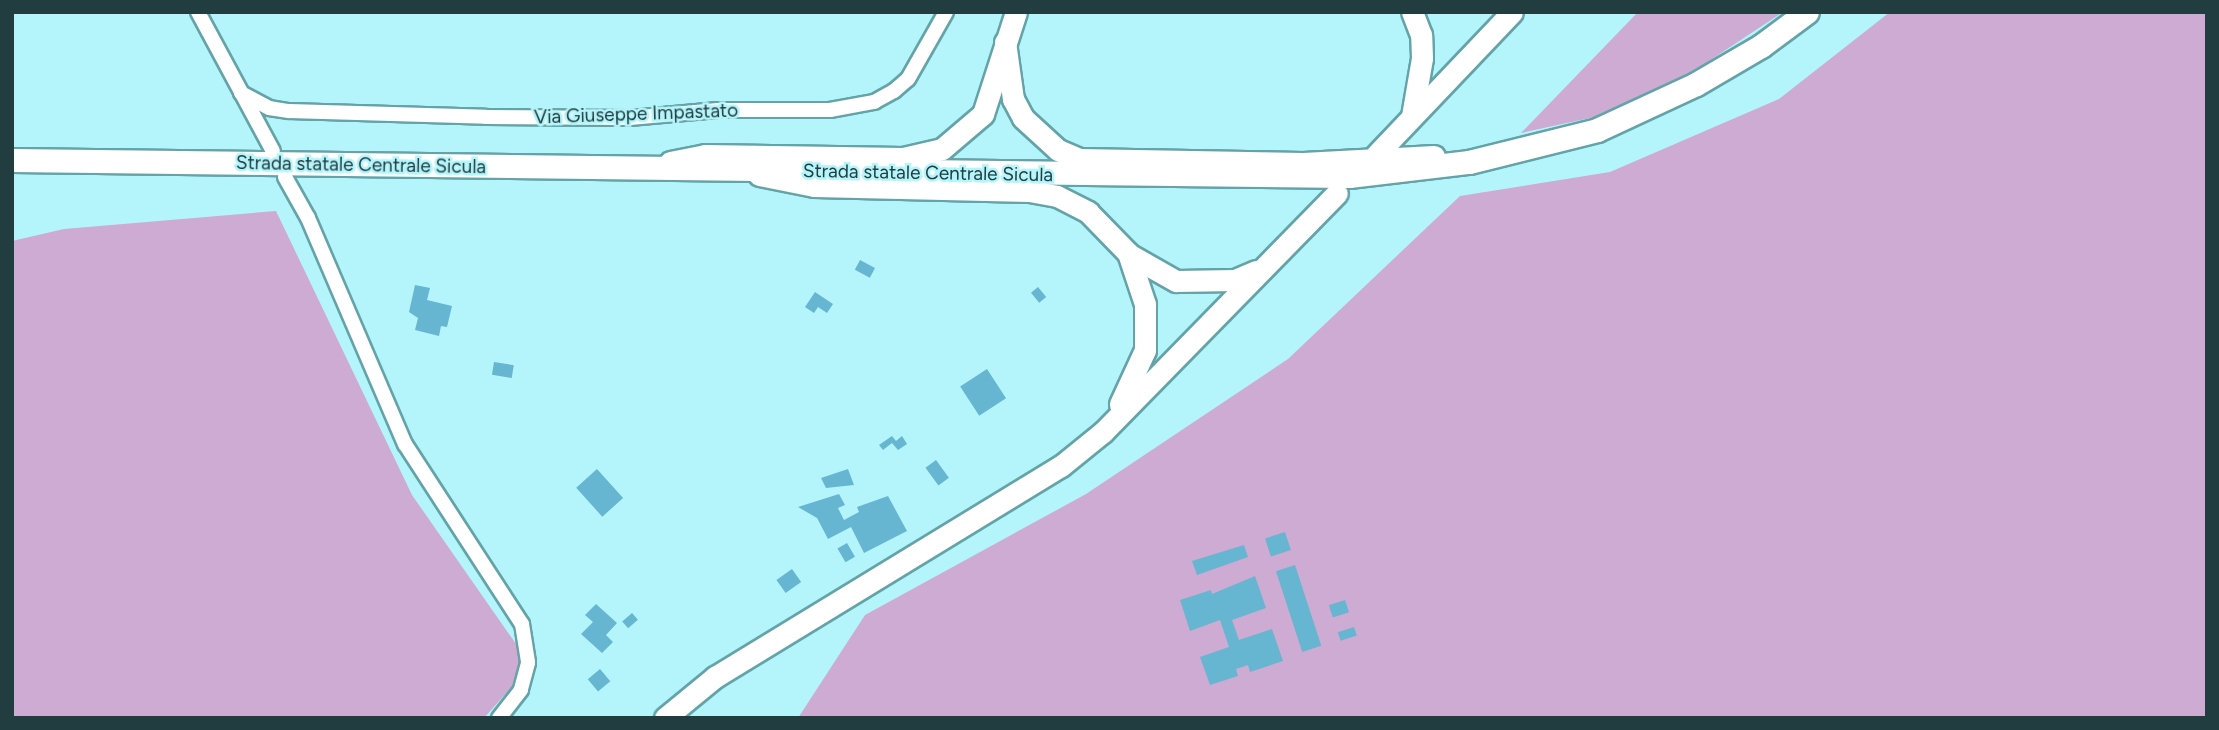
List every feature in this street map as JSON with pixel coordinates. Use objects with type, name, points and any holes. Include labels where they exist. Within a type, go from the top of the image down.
[{"type":"main road","points":[[631,169],[705,155],[903,159],[942,149],[971,129],[983,114],[1016,12]]},
{"type":"main road","points":[[1410,121],[1422,58],[1422,35],[1412,12]]},
{"type":"main road","points":[[1376,155],[1512,12]]},
{"type":"main road","name":"Strada statale Centrale Sicula","points":[[12,159],[1305,177],[1414,170],[1516,153],[1639,112],[1762,46],[1807,12]]},
{"type":"main road","points":[[1005,42],[1013,99],[1023,118],[1058,150],[1079,159],[1336,163],[1516,153]]},
{"type":"main road","points":[[733,170],[814,186],[1057,196],[1088,212],[1128,253],[1176,281],[1235,280],[1261,268]]},
{"type":"main road","points":[[665,718],[691,696],[768,644],[1061,466],[1103,432],[1337,193]]},
{"type":"main road","points":[[1103,432],[1133,382],[1145,350],[1145,304],[1128,253]]},
{"type":"main road","points":[[674,718],[691,696]]},
{"type":"street","points":[[198,12],[273,151]]},
{"type":"street","name":"Via Giuseppe Impastato","points":[[241,93],[269,108],[289,111],[473,117],[630,118],[718,110],[830,110],[874,102],[908,79],[946,12]]},
{"type":"street","points":[[285,177],[308,218],[405,444],[522,624],[528,663],[522,690],[499,718]]},
{"type":"shaded area","points":[[1638,12],[1783,12],[1706,63],[1618,112],[1521,133]]},
{"type":"shaded area","points":[[1890,12],[2207,12],[2207,718],[798,718],[865,615],[1086,494],[1288,359],[1460,196],[1610,172],[1779,99]]},
{"type":"shaded area","points":[[276,211],[412,495],[523,654],[515,683],[484,718],[12,718],[12,241],[64,229]]},
{"type":"building","points":[[860,260],[875,268],[870,278],[855,270]]},
{"type":"building","points":[[415,285],[430,288],[427,300],[452,306],[447,327],[441,326],[439,336],[415,330],[418,318],[409,312]]},
{"type":"building","points":[[1038,287],[1046,297],[1039,303],[1031,293]]},
{"type":"building","points":[[815,292],[833,304],[827,313],[818,307],[814,313],[805,307]]},
{"type":"building","points":[[494,362],[514,365],[512,378],[492,375]]},
{"type":"building","points":[[987,369],[1006,398],[979,416],[960,386]]},
{"type":"building","points":[[892,436],[896,441],[902,436],[907,444],[898,450],[892,443],[883,450],[879,445]]},
{"type":"building","points":[[936,460],[949,478],[938,485],[925,468]]},
{"type":"building","points":[[597,469],[623,498],[602,517],[576,488]]},
{"type":"building","points":[[848,469],[854,485],[826,488],[821,478]]},
{"type":"building","points":[[839,494],[845,505],[838,508],[844,520],[859,512],[857,507],[888,496],[907,531],[864,553],[851,527],[828,539],[817,518],[798,507]]},
{"type":"building","points":[[1285,532],[1291,550],[1271,557],[1265,538]]},
{"type":"building","points":[[847,543],[855,557],[845,562],[837,548]]},
{"type":"building","points":[[1244,545],[1248,557],[1197,575],[1192,561]]},
{"type":"building","points":[[1295,565],[1321,646],[1302,652],[1276,571]]},
{"type":"building","points":[[792,569],[801,582],[786,593],[776,580]]},
{"type":"building","points":[[1255,576],[1266,608],[1232,620],[1239,640],[1272,629],[1283,661],[1250,672],[1248,665],[1236,669],[1238,676],[1210,685],[1200,657],[1229,647],[1220,620],[1190,631],[1180,600],[1211,590],[1212,594]]},
{"type":"building","points":[[1345,600],[1349,612],[1333,618],[1329,605]]},
{"type":"building","points":[[596,604],[617,623],[606,635],[613,642],[602,653],[581,634],[593,622],[585,615]]},
{"type":"building","points":[[632,613],[638,620],[628,628],[622,622]]},
{"type":"building","points":[[1354,627],[1357,636],[1341,641],[1338,632]]},
{"type":"building","points":[[600,669],[610,681],[598,692],[588,679]]}]
